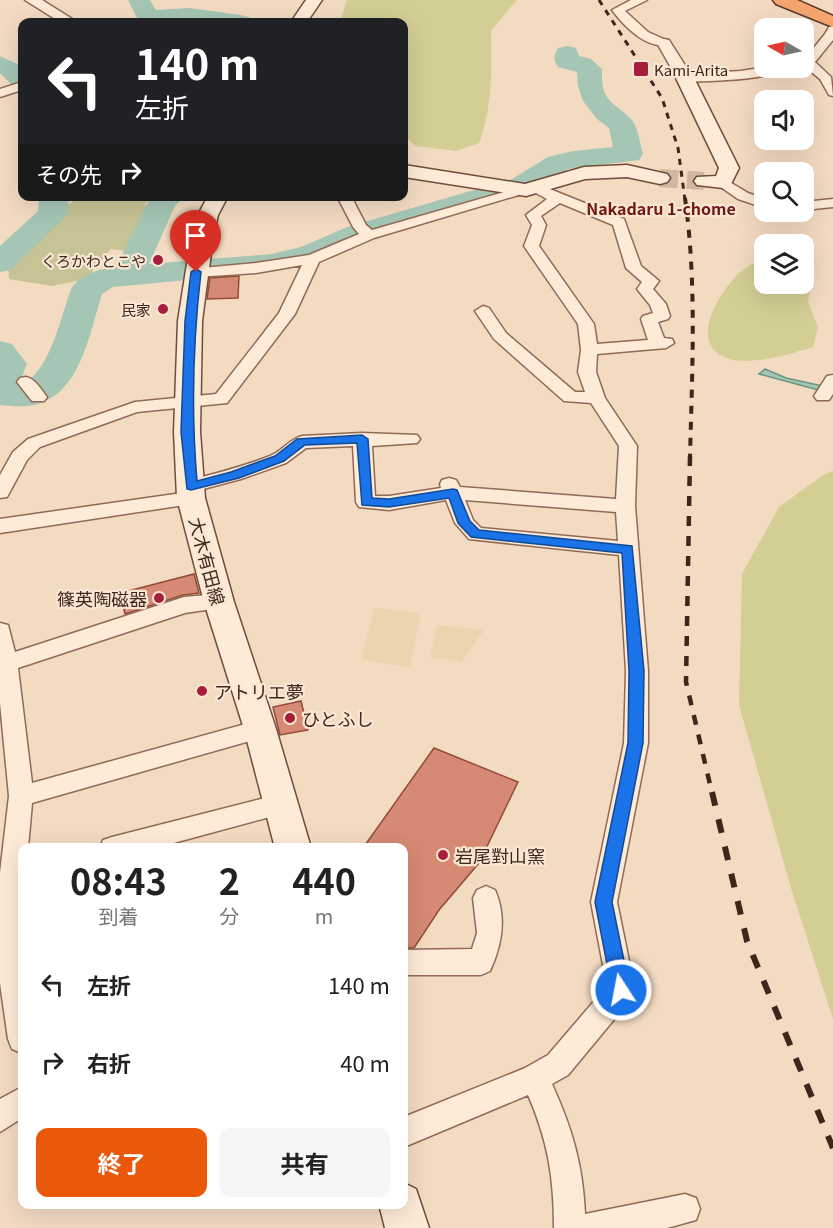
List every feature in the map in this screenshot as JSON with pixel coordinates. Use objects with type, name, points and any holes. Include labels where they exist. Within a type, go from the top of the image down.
[{"type":"highway","points":[[782,0],[833,22]]},
{"type":"main road","points":[[302,18],[314,0]]},
{"type":"main road","points":[[685,78],[729,168],[713,182]]},
{"type":"main road","points":[[408,173],[530,188],[584,173],[627,171],[660,178]]},
{"type":"main road","name":"大木有田線","points":[[215,201],[208,215],[202,238],[190,321],[187,432],[191,492],[219,602],[260,729],[292,843]]},
{"type":"main road","points":[[402,1209],[407,1228]]},
{"type":"street","points":[[32,0],[63,18]]},
{"type":"street","points":[[642,0],[618,10],[643,35],[650,40],[663,43],[685,78],[754,73]]},
{"type":"street","points":[[814,54],[831,35],[833,29]]},
{"type":"street","points":[[814,69],[825,77],[833,92]]},
{"type":"street","points":[[0,93],[18,89]]},
{"type":"street","points":[[713,182],[754,200]]},
{"type":"street","points":[[196,272],[256,268],[313,259],[366,232],[530,188],[557,199],[565,199],[619,222],[634,268],[651,281],[641,292],[658,304],[662,316],[650,319],[662,343],[589,350]]},
{"type":"street","points":[[408,1130],[534,1078],[558,1065],[621,990],[604,902],[636,743],[636,671],[625,506],[628,446],[596,398],[587,372],[589,350],[586,324],[531,246],[539,225],[533,215],[557,199]]},
{"type":"street","points":[[348,201],[366,232]]},
{"type":"street","points":[[814,205],[833,203]]},
{"type":"street","points":[[0,492],[20,456],[34,443],[135,407],[221,399],[287,314],[313,259]]},
{"type":"street","points":[[483,312],[500,336],[570,397],[596,398]]},
{"type":"street","points":[[823,396],[833,380]]},
{"type":"street","points":[[26,382],[38,397]]},
{"type":"street","points":[[362,439],[366,502],[389,503],[451,488],[625,506]]},
{"type":"street","points":[[0,526],[191,492],[279,459],[302,442],[411,439]]},
{"type":"street","points":[[451,488],[465,523],[476,534],[628,549]]},
{"type":"street","points":[[7,663],[184,605],[219,602]]},
{"type":"street","points":[[0,631],[7,663],[21,796],[19,843]]},
{"type":"street","points":[[21,796],[260,729]]},
{"type":"street","points":[[131,843],[281,804]]},
{"type":"street","points":[[18,872],[11,953],[18,1017]]},
{"type":"street","points":[[408,962],[481,962],[490,933],[486,898]]},
{"type":"street","points":[[534,1078],[557,1128],[569,1186],[570,1228]]},
{"type":"street","points":[[0,1117],[18,1104]]},
{"type":"street","points":[[590,1228],[685,1209]]},
{"type":"shaded area","points":[[347,0],[517,0],[491,31],[489,103],[479,143],[456,151],[416,146],[408,139],[408,18],[341,18]]},
{"type":"shaded area","points":[[73,201],[148,201],[144,205],[152,207],[125,251],[111,249],[86,279],[52,286],[9,279],[8,264]]},
{"type":"shaded area","points":[[754,263],[754,294],[809,294],[808,302],[818,327],[813,347],[777,357],[749,361],[724,357],[715,351],[710,343],[709,322],[718,300],[744,269]]},
{"type":"shaded area","points":[[765,369],[786,378],[823,386],[822,391],[759,374]]},
{"type":"shaded area","points":[[833,471],[833,1019],[791,888],[739,705],[742,574],[779,507],[823,475]]},
{"type":"shaded area","points":[[375,608],[421,613],[410,667],[361,660]]},
{"type":"shaded area","points":[[437,625],[484,630],[461,662],[430,657]]},
{"type":"building","points":[[239,276],[238,298],[207,299],[210,278]]},
{"type":"building","name":"篠英陶磁器","points":[[194,574],[199,593],[183,595],[125,614],[120,593]]},
{"type":"building","name":"ひとふし","points":[[301,701],[308,730],[280,735],[273,707]]},
{"type":"building","name":"岩尾對山窯","points":[[434,748],[518,782],[479,863],[439,910],[414,948],[408,948],[408,843],[367,843]]},
{"type":"waterway","points":[[139,0],[148,18]]},
{"type":"waterway","points":[[148,18],[189,15],[211,18]]},
{"type":"waterway","points":[[0,394],[30,395],[53,380],[68,347],[87,289],[105,278],[271,263],[310,255],[358,233],[522,185],[558,163],[573,159],[629,154],[621,124],[606,114],[596,101],[590,86],[590,69],[582,64],[567,62],[567,53]]},
{"type":"waterway","points":[[0,63],[12,69],[18,76]]},
{"type":"waterway","points":[[0,263],[53,214],[54,201]]},
{"type":"waterway","points":[[128,275],[163,201]]},
{"type":"waterway","points":[[0,351],[9,364],[0,387]]},
{"type":"tunnel","points":[[660,178],[704,181]]},
{"type":"railway","points":[[599,0],[662,98],[678,148],[685,200]]},
{"type":"railway","points":[[685,198],[692,295],[690,458]]},
{"type":"railway","points":[[690,456],[686,682],[712,793]]},
{"type":"railway","points":[[712,792],[747,941],[833,1148]]},
{"type":"place","name":"Kami-Arita","points":[[641,69]]},
{"type":"place","name":"くろかわとこや","points":[[158,260]]},
{"type":"place","name":"民家","points":[[163,309]]},
{"type":"place","name":"篠英陶磁器","points":[[159,598]]},
{"type":"place","name":"アトリエ夢","points":[[202,691]]},
{"type":"place","name":"ひとふし","points":[[290,718]]},
{"type":"place","name":"岩尾對山窯","points":[[443,855]]},
{"type":"district","name":"Nakadaru 1-chome","points":[[661,208]]},
{"type":"route","points":[[196,272],[190,321],[187,432],[191,486],[234,475],[279,459],[302,442],[362,439],[366,502],[389,503],[453,493],[465,523],[476,534],[628,549],[636,671],[636,743],[604,902],[621,990]]}]
